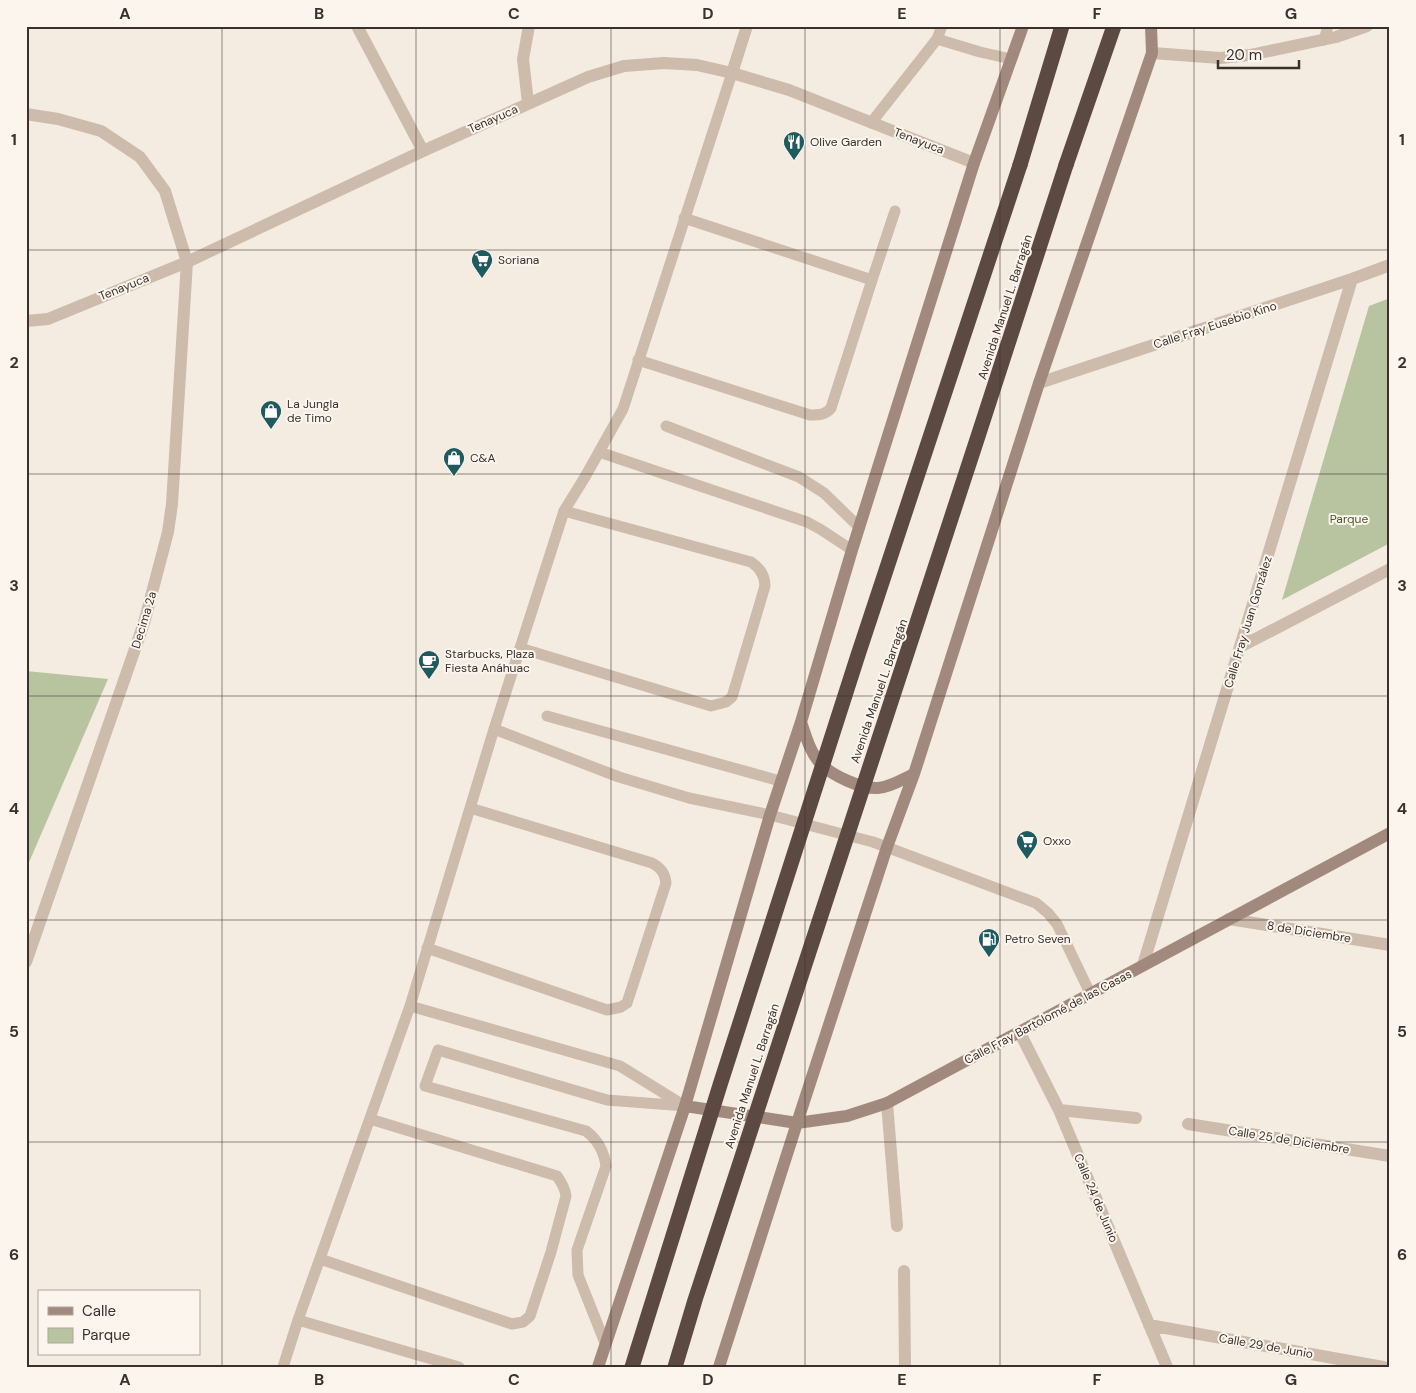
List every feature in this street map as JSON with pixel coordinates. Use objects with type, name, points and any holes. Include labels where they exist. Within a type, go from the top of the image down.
[{"type":"highway","points":[[632,1367],[858,655],[1020,165],[1062,26]]},
{"type":"highway","name":"Avenida Manuel L. Barragán","points":[[675,1367],[866,774],[937,565],[1066,165],[1114,26]]},
{"type":"street","points":[[357,26],[423,151]]},
{"type":"street","points":[[528,104],[523,59],[529,26]]},
{"type":"street","points":[[732,73],[747,26]]},
{"type":"street","points":[[598,1367],[685,1106],[780,781],[801,722],[859,527],[974,163],[1022,26]]},
{"type":"street","points":[[719,1367],[887,847],[914,774],[1039,383],[1152,53],[1151,26]]},
{"type":"street","points":[[1152,53],[1220,58],[1250,55],[1336,38],[1366,26]]},
{"type":"street","name":"Tenayuca","points":[[26,321],[48,319],[187,262],[423,151],[588,77],[624,66],[664,63],[697,65],[732,73],[788,90],[974,163]]},
{"type":"street","points":[[26,114],[58,119],[101,131],[140,157],[165,191],[187,262]]},
{"type":"street","name":"Decima 2a","points":[[26,962],[144,623],[168,532],[172,504],[187,262]]},
{"type":"street","name":"Calle Fray Eusebio Kino","points":[[1039,383],[1390,265]]},
{"type":"street","name":"Calle Fray Juan González","points":[[1143,965],[1352,279]]},
{"type":"street","points":[[1240,647],[1390,569]]},
{"type":"street","points":[[801,722],[810,748],[820,764],[836,776],[856,784],[878,788],[896,783],[914,774]]},
{"type":"street","name":"Calle Fray Bartolomé de las Casas","points":[[685,1106],[797,1123],[847,1116],[886,1103],[1020,1033],[1090,993],[1390,833]]},
{"type":"street","name":"8 de Diciembre","points":[[1229,920],[1390,945]]},
{"type":"street","name":"Calle 24 de Junio","points":[[1020,1033],[1059,1110],[1167,1367]]},
{"type":"street","points":[[886,1103],[897,1226]]},
{"type":"street","points":[[1059,1110],[1136,1118]]},
{"type":"street","name":"Calle 25 de Diciembre","points":[[1188,1124],[1390,1156]]},
{"type":"street","points":[[904,1271],[905,1367]]},
{"type":"street","name":"Calle 29 de Junio","points":[[1149,1324],[1383,1367]]},
{"type":"lane","points":[[871,123],[937,39],[942,26]]},
{"type":"lane","points":[[1324,40],[1328,26]]},
{"type":"lane","points":[[937,39],[1011,59]]},
{"type":"lane","points":[[283,1367],[410,1006],[494,729],[564,511],[623,409],[732,73]]},
{"type":"lane","points":[[638,360],[810,415],[819,415],[826,412],[831,408],[896,211]]},
{"type":"lane","points":[[684,218],[872,280]]},
{"type":"lane","points":[[666,426],[799,477],[824,493],[859,527]]},
{"type":"lane","points":[[599,452],[807,522],[852,550]]},
{"type":"lane","points":[[520,648],[711,706],[726,702],[732,697],[764,586],[765,581],[759,567],[751,562],[564,511]]},
{"type":"lane","points":[[547,716],[780,781]]},
{"type":"lane","points":[[494,729],[619,777],[689,798],[770,815],[873,842],[1036,903],[1057,924],[1090,993]]},
{"type":"lane","points":[[427,948],[607,1010],[616,1009],[627,1002],[666,883],[662,870],[652,863],[470,808]]},
{"type":"lane","points":[[410,1006],[620,1066],[685,1106]]},
{"type":"lane","points":[[606,1343],[578,1275],[577,1263],[577,1250],[606,1166],[604,1155],[597,1141],[586,1130],[425,1086],[438,1050],[607,1100],[685,1106]]},
{"type":"lane","points":[[320,1260],[512,1324],[523,1322],[530,1316],[551,1252],[566,1196],[565,1189],[557,1176],[370,1119]]},
{"type":"lane","points":[[298,1320],[459,1367]]},
{"type":"green space","name":"Parque","points":[[1390,298],[1390,543],[1282,600],[1369,306]]},
{"type":"green space","points":[[26,671],[108,679],[26,870]]},
{"type":"place","name":"Olive Garden","points":[[794,161]]},
{"type":"place","name":"Soriana","points":[[482,279]]},
{"type":"place","name":"La Jungla de Timo","points":[[271,430]]},
{"type":"place","name":"C&A","points":[[454,477]]},
{"type":"place","name":"Starbucks, Plaza Fiesta Anáhuac","points":[[429,680]]},
{"type":"place","name":"Oxxo","points":[[1027,860]]},
{"type":"place","name":"Petro Seven","points":[[989,958]]}]
